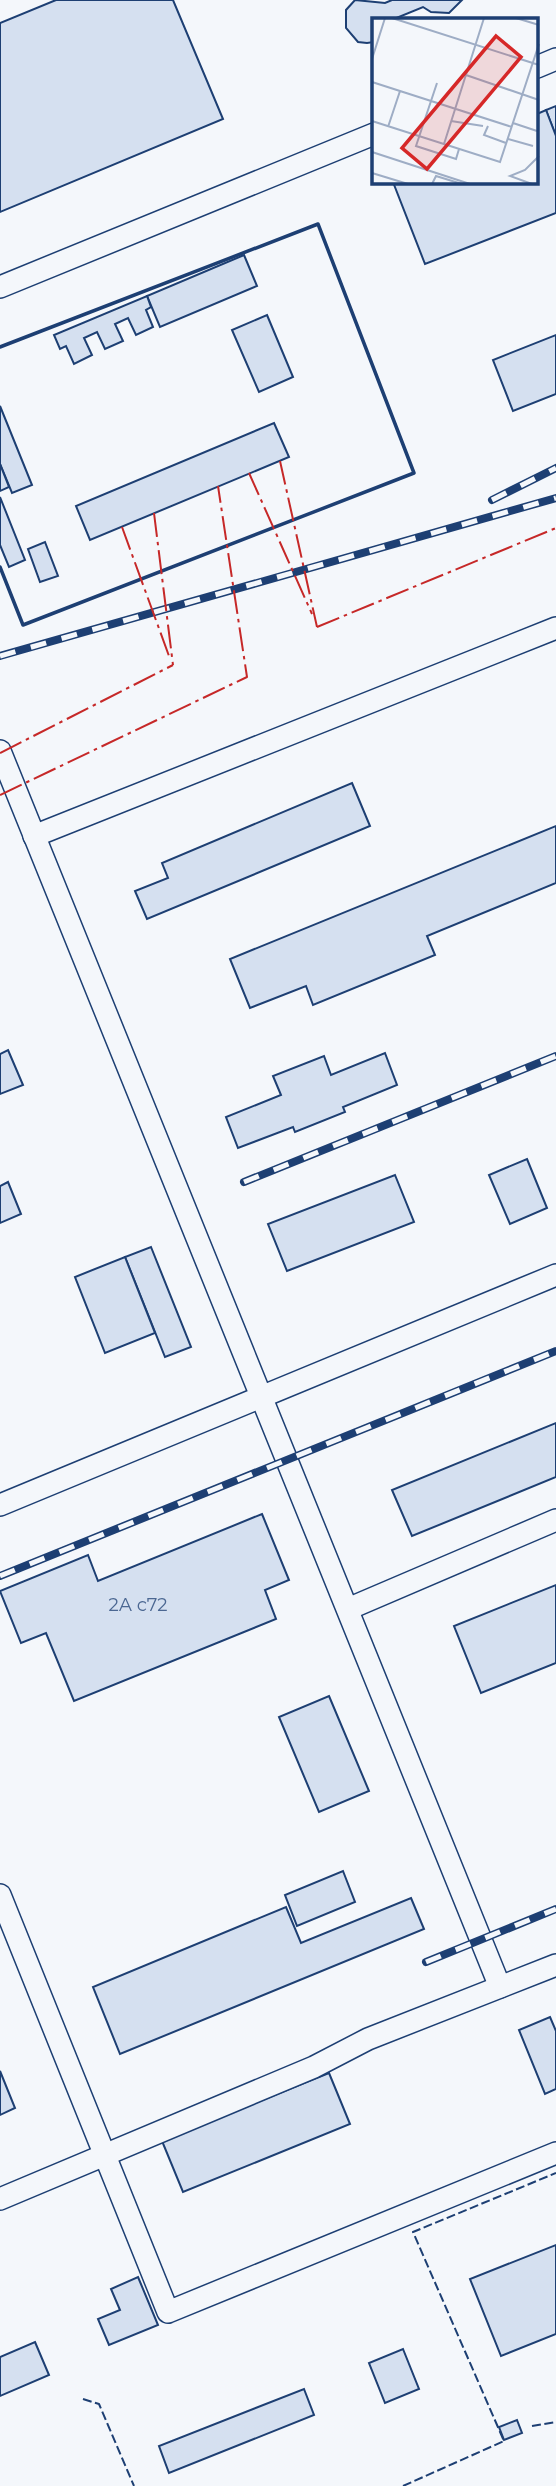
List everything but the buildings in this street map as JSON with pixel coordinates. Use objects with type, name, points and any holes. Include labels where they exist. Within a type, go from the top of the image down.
[{"type":"lane","points":[[538,66],[556,59]]},
{"type":"lane","points":[[0,288],[372,135]]},
{"type":"lane","points":[[34,836],[556,628]]},
{"type":"lane","points":[[0,751],[500,1987]]},
{"type":"lane","points":[[0,1505],[556,1275]]},
{"type":"lane","points":[[348,1609],[556,1520]]},
{"type":"lane","points":[[0,1895],[168,2312],[556,2153]]},
{"type":"lane","points":[[0,2199],[314,2067],[368,2039],[556,1965]]},
{"type":"railway","points":[[492,500],[556,468]]},
{"type":"railway","points":[[0,656],[556,498]]},
{"type":"railway","points":[[244,1182],[556,1056]]},
{"type":"railway","points":[[0,1576],[556,1351]]},
{"type":"railway","points":[[426,1962],[556,1909]]},
{"type":"fence","points":[[403,2486],[504,2441],[413,2232],[556,2173]]},
{"type":"fence","points":[[83,2399],[99,2404],[134,2486]]},
{"type":"fence","points":[[532,2426],[556,2422]]},
{"type":"wall","points":[[0,347],[318,224],[414,473],[23,625],[0,567]]},
{"type":"power","points":[[280,461],[317,627]]},
{"type":"power","points":[[249,473],[312,614]]},
{"type":"power","points":[[0,795],[247,677],[218,486]]},
{"type":"power","points":[[154,513],[173,665]]},
{"type":"power","points":[[122,527],[169,656]]},
{"type":"power","points":[[317,627],[556,528]]},
{"type":"power","points":[[0,753],[173,665]]}]
